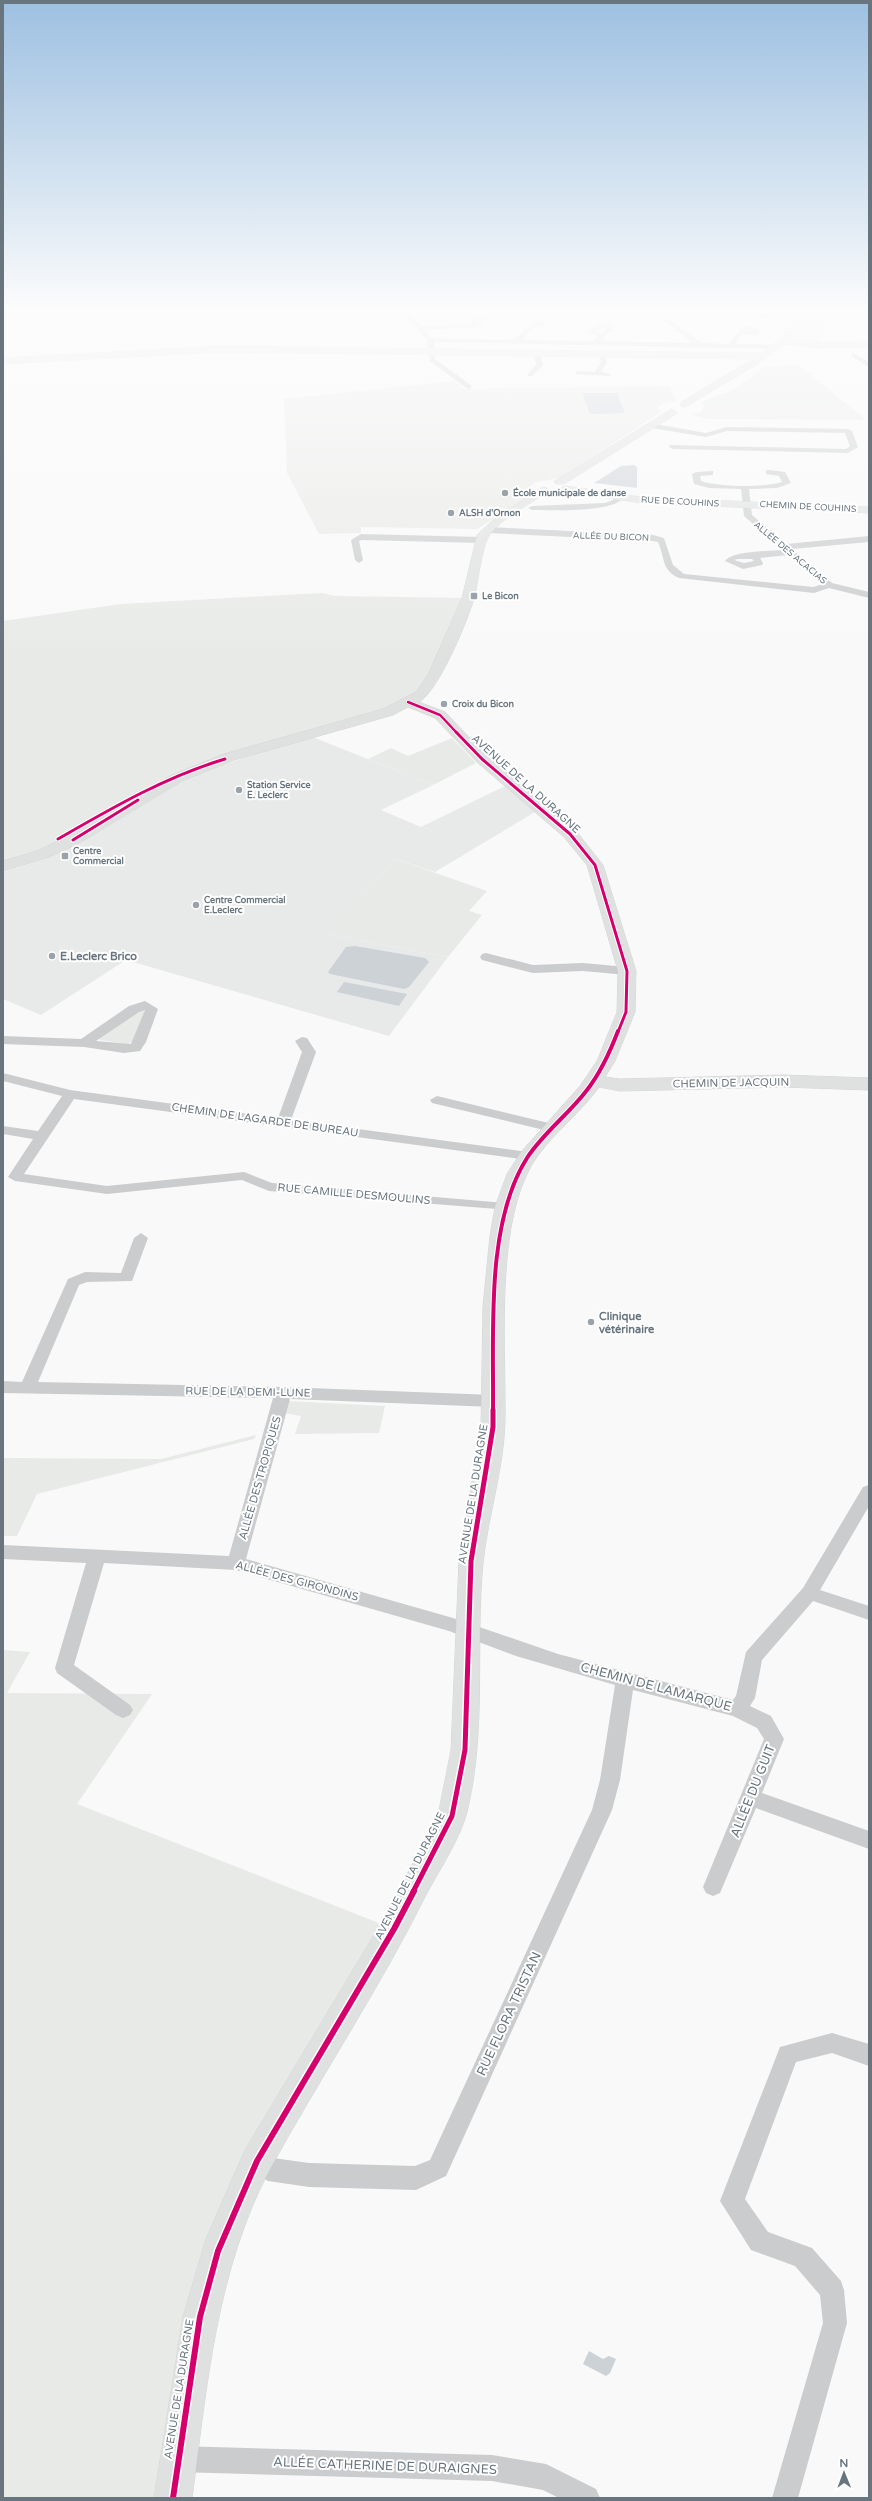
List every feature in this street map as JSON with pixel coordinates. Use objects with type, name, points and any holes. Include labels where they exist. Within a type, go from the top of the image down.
[{"type":"street","points":[[359,560],[355,540],[361,537],[484,535],[543,490],[537,488],[538,484],[550,481],[563,486],[647,427]]},
{"type":"street","points":[[659,427],[706,435],[734,448]]},
{"type":"street","points":[[673,447],[848,450],[854,447],[848,431],[727,429],[706,435]]},
{"type":"street","points":[[710,473],[696,474],[697,482],[709,486],[745,487],[777,486],[787,483],[782,474],[769,472]]},
{"type":"street","name":"RUE DE COUHINS","points":[[563,486],[619,498],[748,504]]},
{"type":"street","name":"ALLÉE DES ACACIAS","points":[[745,487],[748,504],[748,516],[785,549],[828,585],[869,595]]},
{"type":"street","points":[[532,508],[606,506],[616,502],[619,498]]},
{"type":"street","name":"CHEMIN DE COUHINS","points":[[748,504],[869,510]]},
{"type":"street","points":[[3,861],[36,850],[68,834],[138,793],[195,768],[388,712],[421,695],[435,674],[468,598],[484,535]]},
{"type":"street","name":"ALLÉE DU BICON","points":[[484,535],[653,538],[661,540],[664,544],[668,566],[674,573],[682,576],[814,590],[828,585]]},
{"type":"street","points":[[751,556],[785,549],[869,538]]},
{"type":"street","name":"AVENUE DE LA DURAGNE","points":[[421,695],[437,705],[440,715]]},
{"type":"street","name":"AVENUE DE LA DURAGNE","points":[[173,2498],[177,2459],[200,2317],[218,2251],[258,2161],[394,1929],[452,1816],[465,1750],[466,1630],[472,1561],[491,1451],[494,1401],[492,1337],[495,1288],[505,1207],[515,1180],[528,1156],[594,1080],[611,1052],[626,1012],[627,971],[599,877],[584,849],[570,834],[477,754],[440,715],[408,702]]},
{"type":"street","points":[[3,866],[43,854],[73,840],[177,778],[225,759]]},
{"type":"street","points":[[486,957],[533,970],[583,967],[627,971]]},
{"type":"street","points":[[3,1040],[84,1043],[124,1049],[135,1048],[139,1042],[152,1009],[145,1005],[134,1009],[84,1043]]},
{"type":"street","points":[[284,1122],[309,1052],[302,1041]]},
{"type":"street","name":"CHEMIN DE LAGARDE DE BUREAU","points":[[3,1077],[70,1094],[528,1156]]},
{"type":"street","name":"CHEMIN DE JACQUIN","points":[[594,1080],[620,1085],[783,1082],[869,1084]]},
{"type":"street","name":"RUE CAMILLE DESMOULINS","points":[[70,1094],[15,1177],[107,1190],[244,1176],[269,1187],[505,1207]]},
{"type":"street","points":[[436,1100],[552,1128]]},
{"type":"street","points":[[3,1130],[41,1136]]},
{"type":"street","points":[[27,1388],[74,1282],[85,1277],[127,1278],[141,1238]]},
{"type":"street","name":"RUE DE LA DEMI-LUNE","points":[[3,1387],[283,1393],[494,1401]]},
{"type":"street","name":"ALLÉE DES TROPIQUES","points":[[236,1564],[283,1393]]},
{"type":"street","name":"CHEMIN DE LAMARQUE","points":[[466,1630],[625,1681],[737,1709],[745,1698],[754,1657],[809,1593],[869,1491]]},
{"type":"street","name":"ALLÉE DES GIRONDINS","points":[[3,1552],[236,1564],[466,1630]]},
{"type":"street","points":[[97,1557],[64,1668],[123,1710]]},
{"type":"street","points":[[809,1593],[869,1613]]},
{"type":"street","name":"RUE FLORA TRISTAN","points":[[258,2161],[268,2168],[309,2175],[416,2178],[438,2168],[602,1810],[610,1780],[625,1681]]},
{"type":"street","name":"ALLÉE DU GUIT","points":[[713,1887],[751,1798],[774,1739],[764,1722],[737,1709]]},
{"type":"street","points":[[751,1798],[869,1840]]},
{"type":"street","points":[[785,2498],[835,2323],[832,2290],[803,2257],[760,2241],[732,2201],[788,2054],[832,2043],[869,2056]]},
{"type":"street","name":"ALLÉE CATHERINE DE DURAIGNES","points":[[177,2459],[492,2468],[546,2477],[587,2498]]},
{"type":"shaded area","points":[[285,427],[638,427],[560,478],[535,482],[530,487],[533,490],[532,494],[477,529],[361,527],[361,533],[319,534],[287,473]]},
{"type":"shaded area","points":[[634,465],[637,467],[637,488],[594,483],[621,466]]},
{"type":"shaded area","points":[[322,593],[335,596],[468,598],[435,675],[408,702],[229,757],[177,778],[85,833],[3,866],[3,621],[121,604]]},
{"type":"shaded area","points":[[310,736],[433,785],[381,810],[421,827],[505,786],[535,812],[435,872],[396,859],[327,934],[448,957],[389,1036],[126,960],[41,1015],[3,999],[3,872],[44,859],[183,778]]},
{"type":"shaded area","points":[[452,738],[476,763],[433,785],[368,759],[391,748],[408,756]]},
{"type":"shaded area","points":[[120,852],[127,853],[130,858],[120,863],[108,860],[110,855]]},
{"type":"shaded area","points":[[396,859],[487,891],[469,911],[482,915],[448,957],[327,934]]},
{"type":"shaded area","points":[[355,946],[425,958],[429,962],[409,987],[404,989],[330,974],[328,972],[346,947]]},
{"type":"shaded area","points":[[344,982],[407,994],[399,1006],[337,992]]},
{"type":"shaded area","points":[[137,1010],[145,1011],[134,1041],[128,1044],[100,1040],[99,1038]]},
{"type":"shaded area","points":[[287,1401],[385,1406],[379,1433],[295,1434],[301,1416],[284,1413]]},
{"type":"shaded area","points":[[256,1435],[254,1439],[37,1494],[17,1536],[3,1536],[3,1458],[161,1459]]},
{"type":"shaded area","points":[[3,1650],[30,1652],[7,1693],[152,1694],[77,1804],[394,1929],[257,2161],[173,2498],[3,2498]]},
{"type":"shaded area","points":[[589,2351],[603,2359],[609,2356],[616,2359],[610,2373],[606,2376],[583,2364]]},
{"type":"cycle path","points":[[173,2498],[200,2317],[218,2251],[257,2161],[394,1929],[452,1816],[465,1750],[468,1602],[471,1561],[493,1427],[494,1306],[500,1236],[505,1207],[517,1174],[528,1156],[587,1090],[606,1061],[626,1012],[627,971],[622,951],[595,865],[584,849],[570,834],[482,759],[440,715],[408,702]]},
{"type":"cycle path","points":[[58,839],[146,789],[195,768],[225,759]]},
{"type":"cycle path","points":[[73,840],[138,800]]},
{"type":"place","name":"École municipale de danse","points":[[505,493]]},
{"type":"place","name":"ALSH d'Ornon","points":[[451,513]]},
{"type":"place","name":"Le Bicon","points":[[474,596]]},
{"type":"place","name":"Croix du Bicon","points":[[444,704]]},
{"type":"place","name":"Station Service E. Leclerc","points":[[239,790]]},
{"type":"place","name":"Centre Commercial","points":[[65,856]]},
{"type":"place","name":"Centre Commercial E.Leclerc","points":[[196,905]]},
{"type":"place","name":"E.Leclerc Brico","points":[[52,956]]},
{"type":"place","name":"Clinique vétérinaire","points":[[591,1322]]}]
